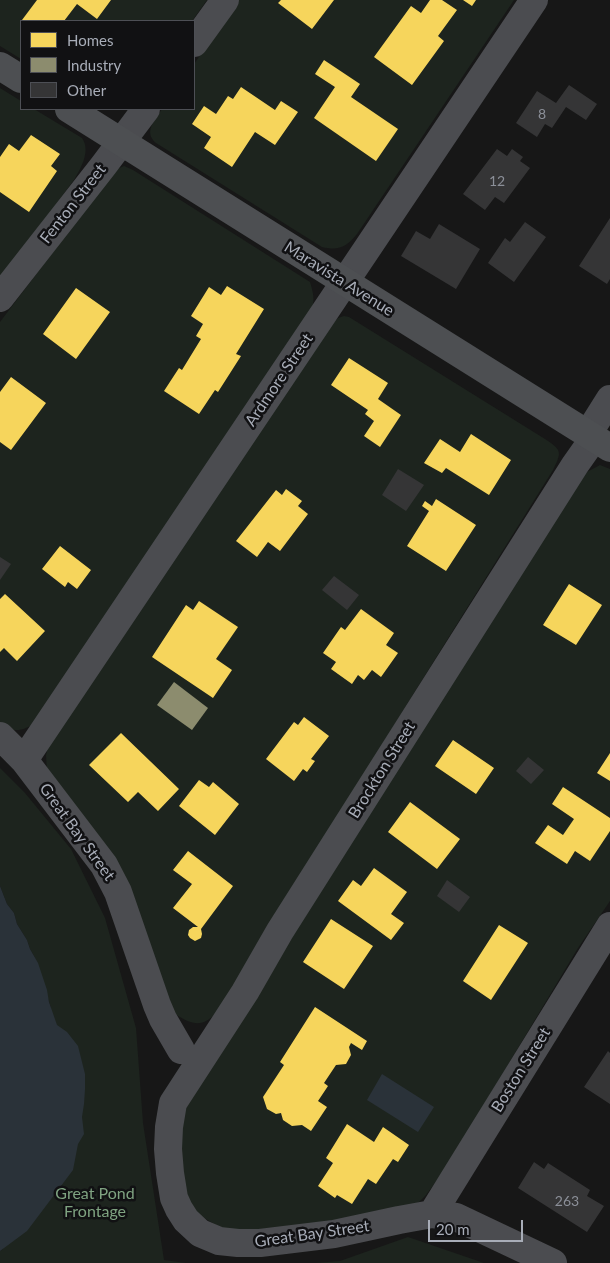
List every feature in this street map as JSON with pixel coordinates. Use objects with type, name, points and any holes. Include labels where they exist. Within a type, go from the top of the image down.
[{"type":"main road","points":[[0,66],[20,78]]},
{"type":"main road","name":"Maravista Avenue","points":[[71,110],[597,440]]},
{"type":"street","points":[[195,42],[225,0]]},
{"type":"street","name":"Ardmore Street","points":[[24,760],[534,0]]},
{"type":"street","name":"Fenton Street","points":[[0,298],[145,110]]},
{"type":"street","name":"Brockton Street","points":[[173,1103],[565,481],[597,440],[610,399]]},
{"type":"street","name":"Great Bay Street","points":[[0,736],[24,760],[104,865],[118,892],[157,1005],[181,1050]]},
{"type":"street","name":"Boston Street","points":[[432,1214],[610,926]]},
{"type":"street","name":"Great Bay Street","points":[[173,1103],[168,1149],[174,1198],[186,1220],[200,1233],[219,1241],[260,1243],[334,1234],[432,1214],[456,1217],[554,1263]]},
{"type":"green space","points":[[0,0],[207,0],[193,20],[20,20],[20,58],[0,46]]},
{"type":"green space","points":[[239,0],[514,0],[357,234],[346,245],[338,248],[322,247],[152,139],[150,130],[161,110],[195,110],[195,63]]},
{"type":"green space","points":[[0,88],[20,100],[20,110],[36,110],[82,138],[86,148],[84,159],[74,180],[0,279]]},
{"type":"green space","points":[[124,166],[310,282],[313,305],[36,723],[26,728],[13,730],[0,722],[0,322],[109,178],[117,169]]},
{"type":"green space","points":[[349,317],[545,439],[555,446],[559,455],[553,470],[231,992],[214,1015],[201,1023],[194,1023],[174,1013],[47,772],[46,755],[48,747],[333,323],[338,318]]},
{"type":"green space","points":[[600,465],[610,469],[610,901],[578,948],[446,1168],[418,1203],[384,1218],[231,1232],[216,1225],[201,1216],[191,1206],[185,1192],[178,1120],[582,477]]},
{"type":"green space","name":"Great Pond Frontage","points":[[0,768],[25,793],[71,849],[105,918],[136,1028],[143,1123],[164,1260],[186,1263],[0,1263],[0,1251],[3,1249],[51,1008],[35,958],[17,924],[14,913],[7,904],[0,886]]},
{"type":"green space","points":[[408,1237],[484,1263],[315,1263],[340,1261]]},
{"type":"shaded area","points":[[0,886],[7,904],[14,913],[17,924],[38,963],[57,1025],[67,1032],[78,1046],[85,1074],[85,1089],[82,1117],[84,1134],[78,1144],[73,1170],[27,1231],[0,1251]]},
{"type":"shaded area","points":[[382,1074],[434,1107],[418,1132],[367,1100]]},
{"type":"building: Homes","points":[[37,0],[111,0],[97,19],[77,4],[65,20],[22,20]]},
{"type":"building: Homes","points":[[281,0],[334,0],[312,29],[278,3]]},
{"type":"building: Homes","points":[[430,0],[442,0],[457,10],[438,36],[444,41],[412,85],[374,57],[411,6],[421,13]]},
{"type":"building: Homes","points":[[463,0],[476,0],[472,6]]},
{"type":"building: Homes","points":[[324,60],[360,84],[351,97],[398,129],[376,161],[314,118],[335,87],[315,74]]},
{"type":"building: Homes","points":[[241,87],[275,110],[281,101],[298,112],[275,145],[255,132],[232,167],[204,148],[211,137],[192,124],[204,106],[216,114],[228,96],[233,99]]},
{"type":"building: Homes","points":[[31,135],[60,154],[51,166],[57,171],[29,212],[0,192],[0,157],[9,144],[19,151]]},
{"type":"building: Homes","points":[[227,286],[264,309],[236,354],[241,356],[218,392],[215,390],[199,414],[164,391],[179,368],[182,370],[201,339],[196,336],[203,324],[191,316],[209,287],[221,295]]},
{"type":"building: Homes","points":[[76,288],[110,312],[76,359],[43,334]]},
{"type":"building: Homes","points":[[349,358],[388,383],[378,399],[401,415],[380,447],[364,436],[374,421],[365,414],[368,410],[331,385]]},
{"type":"building: Homes","points":[[11,377],[46,403],[11,450],[0,442],[0,392]]},
{"type":"building: Homes","points":[[471,434],[511,460],[489,495],[446,468],[442,473],[424,463],[440,439],[460,452]]},
{"type":"building: Homes","points":[[286,489],[302,501],[298,506],[308,514],[280,551],[268,542],[257,557],[236,541],[276,490],[282,495]]},
{"type":"building: Homes","points":[[436,499],[476,525],[446,571],[407,546],[429,511],[422,506],[425,501],[432,506]]},
{"type":"building: Homes","points":[[60,546],[91,570],[77,589],[68,582],[65,587],[42,569]]},
{"type":"building: Homes","points":[[569,584],[602,605],[576,645],[543,625]]},
{"type":"building: Homes","points":[[5,594],[45,631],[17,661],[4,648],[0,652],[0,599]]},
{"type":"building: Homes","points":[[199,601],[238,627],[216,659],[232,670],[213,698],[152,657],[186,605],[193,610]]},
{"type":"building: Homes","points":[[361,609],[394,633],[386,645],[398,653],[381,677],[372,670],[364,680],[358,675],[352,684],[331,669],[336,662],[323,653],[341,627],[345,630]]},
{"type":"building: Homes","points":[[304,717],[329,736],[311,759],[315,761],[307,772],[303,769],[294,781],[266,759],[294,722],[298,725]]},
{"type":"building: Homes","points":[[121,733],[179,789],[158,811],[138,792],[128,802],[89,765]]},
{"type":"building: Homes","points":[[453,740],[494,768],[476,794],[435,766]]},
{"type":"building: Homes","points":[[610,753],[610,781],[597,773]]},
{"type":"building: Homes","points":[[199,780],[209,787],[213,782],[239,804],[215,835],[179,806]]},
{"type":"building: Homes","points":[[563,787],[610,818],[610,831],[590,861],[575,851],[567,864],[535,843],[548,825],[563,835],[574,819],[552,804]]},
{"type":"building: Homes","points":[[410,802],[460,839],[437,869],[388,832]]},
{"type":"building: Homes","points":[[188,851],[233,886],[201,929],[201,938],[195,941],[188,935],[189,930],[193,927],[198,927],[173,908],[192,884],[173,870]]},
{"type":"building: Homes","points":[[374,868],[407,892],[391,914],[404,923],[391,940],[338,901],[353,880],[361,886]]},
{"type":"building: Homes","points":[[331,919],[373,946],[344,989],[303,962]]},
{"type":"building: Homes","points":[[499,925],[528,943],[491,1000],[463,981]]},
{"type":"building: Homes","points":[[315,1007],[367,1041],[362,1050],[351,1043],[349,1047],[351,1055],[346,1064],[336,1065],[324,1083],[328,1086],[318,1101],[327,1107],[311,1131],[302,1125],[292,1126],[283,1120],[281,1113],[276,1114],[267,1109],[263,1097],[284,1065],[280,1062]]},
{"type":"building: Homes","points":[[347,1124],[374,1142],[383,1127],[409,1145],[398,1162],[393,1159],[376,1184],[368,1179],[352,1204],[337,1195],[335,1198],[318,1186],[333,1163],[326,1158]]},
{"type":"building: Industry","points":[[174,682],[208,708],[192,730],[157,705]]},
{"type":"building: Other","points":[[569,85],[597,104],[586,120],[566,107],[552,128],[545,124],[537,137],[516,123],[537,91],[556,103]]},
{"type":"building: Other","points":[[497,149],[507,156],[512,149],[523,157],[520,161],[530,168],[504,203],[495,197],[485,210],[463,194]]},
{"type":"building: Other","points":[[610,218],[610,279],[607,284],[579,266]]},
{"type":"building: Other","points":[[525,222],[546,237],[514,282],[488,263],[505,238],[510,242]]},
{"type":"building: Other","points":[[439,224],[480,249],[456,289],[401,256],[416,231],[430,239]]},
{"type":"building: Other","points":[[398,469],[424,485],[406,511],[382,495]]},
{"type":"building: Other","points":[[0,557],[11,564],[0,580]]},
{"type":"building: Other","points":[[334,576],[359,595],[347,610],[322,590]]},
{"type":"building: Other","points":[[528,757],[544,770],[531,784],[516,771]]},
{"type":"building: Other","points":[[447,880],[470,897],[459,912],[437,896]]},
{"type":"building: Other","points":[[608,1051],[610,1053],[610,1104],[584,1087]]},
{"type":"building: Other","points":[[534,1162],[544,1169],[548,1163],[590,1190],[587,1196],[604,1206],[587,1232],[518,1188]]}]
